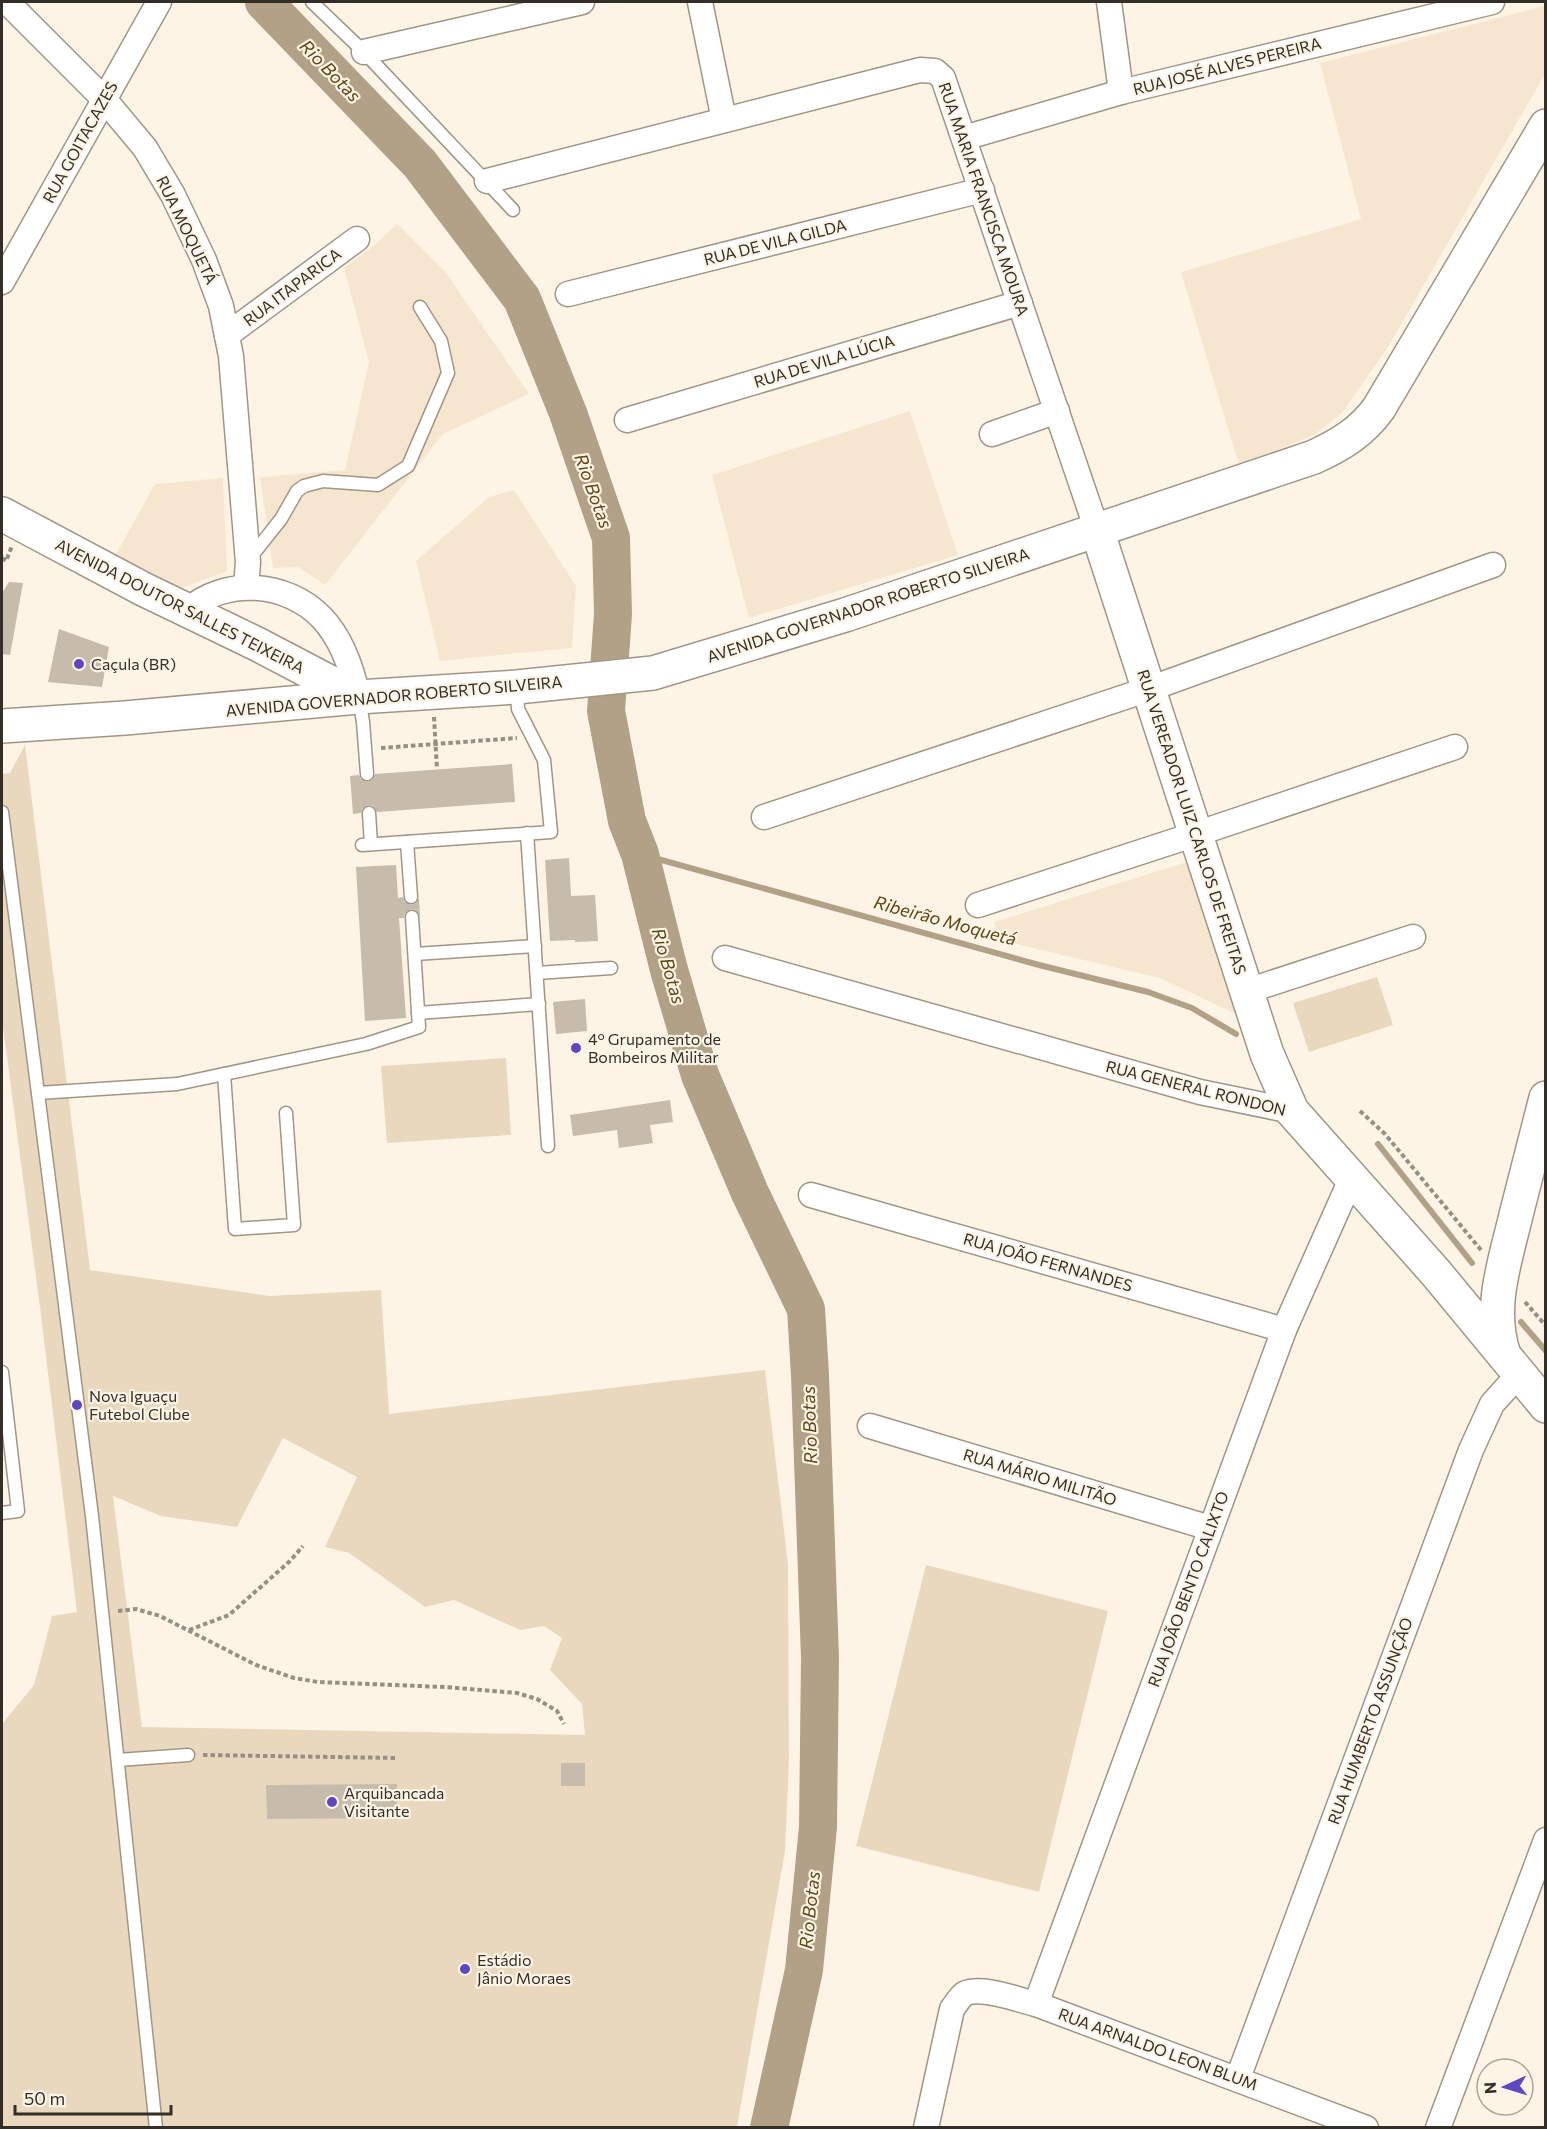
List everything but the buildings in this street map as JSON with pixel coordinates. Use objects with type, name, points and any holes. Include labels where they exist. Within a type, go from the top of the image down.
[{"type":"main road","name":"AVENIDA GOVERNADOR ROBERTO SILVEIRA","points":[[2,726],[358,697],[517,687],[653,673],[845,615],[1314,457],[1334,448],[1362,428],[1379,408],[1545,126]]},
{"type":"main road","name":"AVENIDA DOUTOR SALLES TEIXEIRA","points":[[2,514],[358,697]]},
{"type":"main road","name":"RUA VEREADOR LUIZ CARLOS DE FREITAS","points":[[1097,530],[1268,1054],[1292,1111]]},
{"type":"main road","points":[[262,706],[279,690],[283,679],[282,657]]},
{"type":"main road","points":[[1512,1365],[1498,1335],[1497,1317],[1501,1273],[1545,1098]]},
{"type":"main road","name":"RUA GENERAL RONDON","points":[[1292,1111],[1436,1274],[1545,1407]]},
{"type":"main road","points":[[1436,1274],[1450,1281],[1468,1285],[1485,1282],[1501,1273]]},
{"type":"street","name":"RUA MOQUETÁ","points":[[7,2],[104,99],[145,148],[172,195],[212,277],[228,335],[248,562],[246,587]]},
{"type":"street","name":"RUA GOITACAZES","points":[[2,282],[159,2]]},
{"type":"street","points":[[364,52],[582,2]]},
{"type":"street","points":[[700,2],[724,120]]},
{"type":"street","points":[[1109,2],[1121,92]]},
{"type":"street","name":"RUA JOSÉ ALVES PEREIRA","points":[[964,138],[1121,92],[1492,2]]},
{"type":"street","name":"RUA MARIA FRANCISCA MOURA","points":[[487,181],[920,70],[931,69],[938,73],[943,78],[964,138],[1097,530]]},
{"type":"street","name":"RUA DE VILA GILDA","points":[[568,294],[982,190]]},
{"type":"street","name":"RUA ITAPARICA","points":[[228,335],[357,239]]},
{"type":"street","name":"RUA DE VILA LÚCIA","points":[[627,420],[1020,303]]},
{"type":"street","points":[[992,434],[1057,411]]},
{"type":"street","points":[[764,817],[1149,689],[1494,565]]},
{"type":"street","points":[[187,611],[196,603],[213,595],[246,587],[262,588],[285,594],[320,617],[334,634],[347,659],[358,697]]},
{"type":"street","points":[[978,904],[1455,747]]},
{"type":"street","points":[[1247,991],[1413,937]]},
{"type":"street","name":"RUA GENERAL RONDON","points":[[725,958],[1200,1092],[1292,1111]]},
{"type":"street","name":"RUA JOÃO BENTO CALIXTO","points":[[1036,2004],[1284,1330],[1352,1178]]},
{"type":"street","name":"RUA JOÃO FERNANDES","points":[[811,1195],[1284,1330]]},
{"type":"street","name":"RUA HUMBERTO ASSUNÇÃO","points":[[1238,2078],[1471,1450],[1512,1365]]},
{"type":"street","name":"RUA MÁRIO MILITÃO","points":[[870,1426],[1210,1528]]},
{"type":"street","points":[[1438,2127],[1545,1840]]},
{"type":"street","name":"RUA ARNALDO LEON BLUM","points":[[926,2127],[952,2009],[966,1993],[975,1991],[1036,2004],[1366,2127]]},
{"type":"lane","points":[[312,2],[364,52],[513,210]]},
{"type":"lane","points":[[248,562],[281,519],[297,491],[304,486],[323,481],[378,485],[408,466],[448,373],[441,341],[420,307]]},
{"type":"lane","points":[[369,813],[367,844],[551,832],[544,760],[518,710],[517,687]]},
{"type":"lane","points":[[358,697],[363,722],[367,774]]},
{"type":"lane","points":[[2,812],[92,1516],[156,2127]]},
{"type":"lane","points":[[527,833],[548,1146]]},
{"type":"lane","points":[[407,842],[411,897]]},
{"type":"lane","points":[[38,1093],[177,1084],[366,1044],[419,1027],[412,917]]},
{"type":"lane","points":[[415,954],[535,946]]},
{"type":"lane","points":[[537,973],[610,968]]},
{"type":"lane","points":[[418,1013],[539,1004]]},
{"type":"lane","points":[[224,1074],[236,1229],[294,1225],[286,1113]]},
{"type":"lane","points":[[2,1372],[18,1511],[2,1513]]},
{"type":"lane","points":[[118,1760],[188,1755]]},
{"type":"path","points":[[432,692],[437,769]]},
{"type":"path","points":[[365,748],[532,737]]},
{"type":"path","points":[[1360,1112],[1385,1134],[1545,1326]]},
{"type":"path","points":[[188,1630],[229,1615],[290,1561],[303,1546]]},
{"type":"path","points":[[102,1612],[136,1609],[160,1616],[256,1665],[294,1678],[318,1682],[491,1689],[517,1693],[537,1699],[556,1711],[564,1724]]},
{"type":"path","points":[[188,1755],[397,1758]]},
{"type":"shaded area","points":[[1545,6],[1545,74],[1388,347],[1342,413],[1314,435],[1239,465],[1181,272],[1361,219],[1320,63]]},
{"type":"shaded area","points":[[397,224],[447,274],[529,394],[443,434],[325,585],[298,567],[273,568],[260,477],[345,470],[369,362],[344,268],[376,244]]},
{"type":"shaded area","points":[[910,411],[958,555],[749,618],[712,475]]},
{"type":"shaded area","points":[[223,478],[227,571],[171,592],[116,554],[155,484]]},
{"type":"shaded area","points":[[514,490],[576,586],[572,648],[440,661],[416,561],[489,497]]},
{"type":"shaded area","points":[[25,745],[90,1270],[269,1296],[381,1290],[389,1414],[765,1370],[788,1565],[789,1759],[785,1851],[737,2127],[2,2127],[2,1724],[34,1685],[52,1616],[77,1612],[2,1019],[2,774],[10,773]],"holes":[[[283,1438],[357,1477],[325,1547],[349,1553],[425,1607],[454,1600],[520,1630],[544,1626],[562,1638],[550,1670],[582,1704],[585,1735],[142,1727],[113,1496],[161,1516],[237,1527]]]},
{"type":"shaded area","points":[[1190,861],[1240,1016],[1160,978],[999,940],[994,922]]},
{"type":"shaded area","points":[[1377,977],[1393,1025],[1309,1052],[1293,1003]]},
{"type":"shaded area","points":[[506,1058],[511,1135],[387,1143],[381,1066]]},
{"type":"shaded area","points":[[926,1565],[1108,1611],[1039,1892],[856,1846]]},
{"type":"waterway","name":"Rio Botas","points":[[264,2],[420,164],[522,299],[568,413],[611,538],[613,614],[606,711],[627,821],[640,854],[669,970],[700,1075],[750,1193],[806,1309],[820,1658],[818,1827],[804,1970],[769,2128]]},
{"type":"waterway","name":"Ribeirão Moquetá","points":[[640,854],[1039,965],[1148,992],[1192,1008],[1236,1034]]},
{"type":"waterway","name":"Ribeirão Moquetá","points":[[1378,1144],[1472,1263]]},
{"type":"waterway","name":"Ribeirão Moquetá","points":[[1521,1322],[1546,1351]]},
{"type":"place","name":"Caçula (BR)","points":[[79,664]]},
{"type":"place","name":"4º Grupamento de Bombeiros Militar","points":[[576,1048]]},
{"type":"place","name":"Nova Iguaçu Futebol Clube","points":[[77,1405]]},
{"type":"place","name":"Arquibancada Visitante","points":[[332,1802]]},
{"type":"place","name":"Estádio Jânio Moraes","points":[[465,1969]]}]
